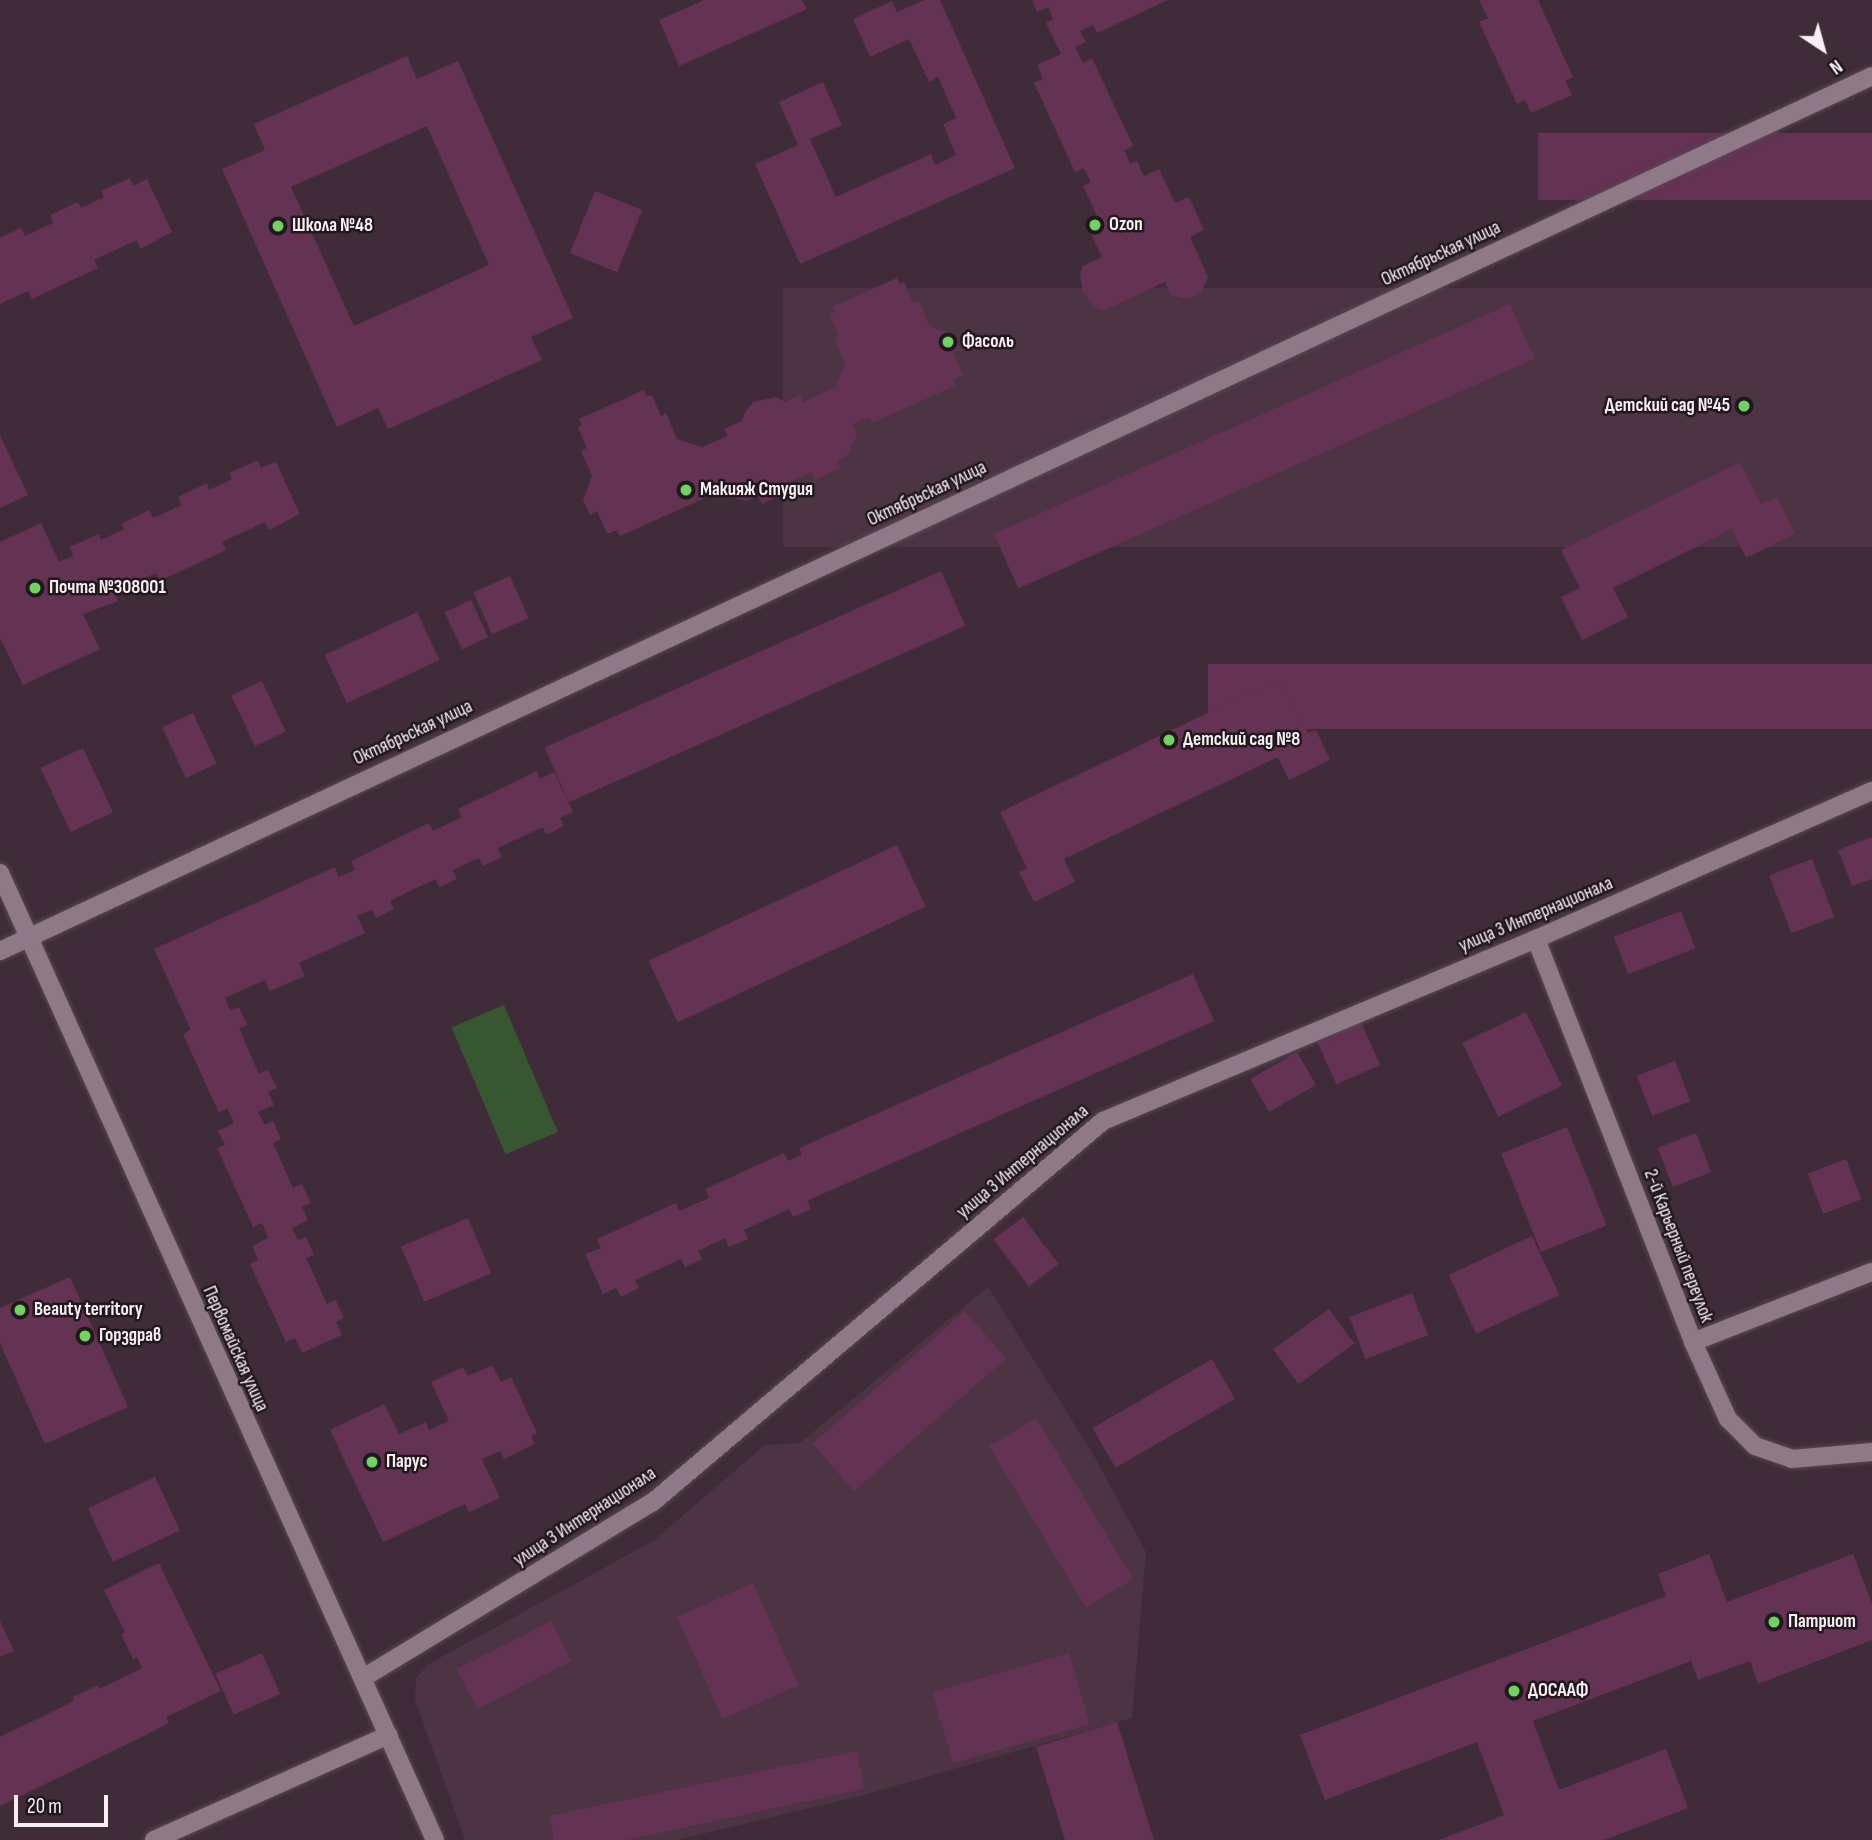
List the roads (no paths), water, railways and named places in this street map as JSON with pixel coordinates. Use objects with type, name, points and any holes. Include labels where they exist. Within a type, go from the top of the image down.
[{"type":"street","name":"Октябрьская улица","points":[[0,951],[1872,76]]},
{"type":"street","name":"улица 3 Интернационала","points":[[363,1678],[653,1502],[1103,1121],[1536,939],[1872,791]]},
{"type":"street","name":"Первомайская улица","points":[[0,873],[233,1397],[435,1840]]},
{"type":"street","name":"2-й Карьерный переулок","points":[[1536,939],[1693,1342],[1728,1419],[1755,1446],[1792,1459],[1872,1452]]},
{"type":"street","points":[[1693,1342],[1872,1272]]},
{"type":"street","points":[[154,1840],[388,1735]]},
{"type":"place","name":"Ozon","points":[[1095,225]]},
{"type":"place","name":"Школа №48","points":[[278,226]]},
{"type":"place","name":"Фасоль","points":[[948,342]]},
{"type":"place","name":"Детский сад №45","points":[[1744,406]]},
{"type":"place","name":"Макияж Студия","points":[[686,490]]},
{"type":"place","name":"Почта №308001","points":[[35,588]]},
{"type":"place","name":"Детский сад №8","points":[[1169,740]]},
{"type":"place","name":"Beauty territory","points":[[20,1310]]},
{"type":"place","name":"Горздрав","points":[[85,1336]]},
{"type":"place","name":"Парус","points":[[372,1462]]},
{"type":"place","name":"Патриот","points":[[1774,1622]]},
{"type":"place","name":"ДОСААФ","points":[[1514,1691]]}]
